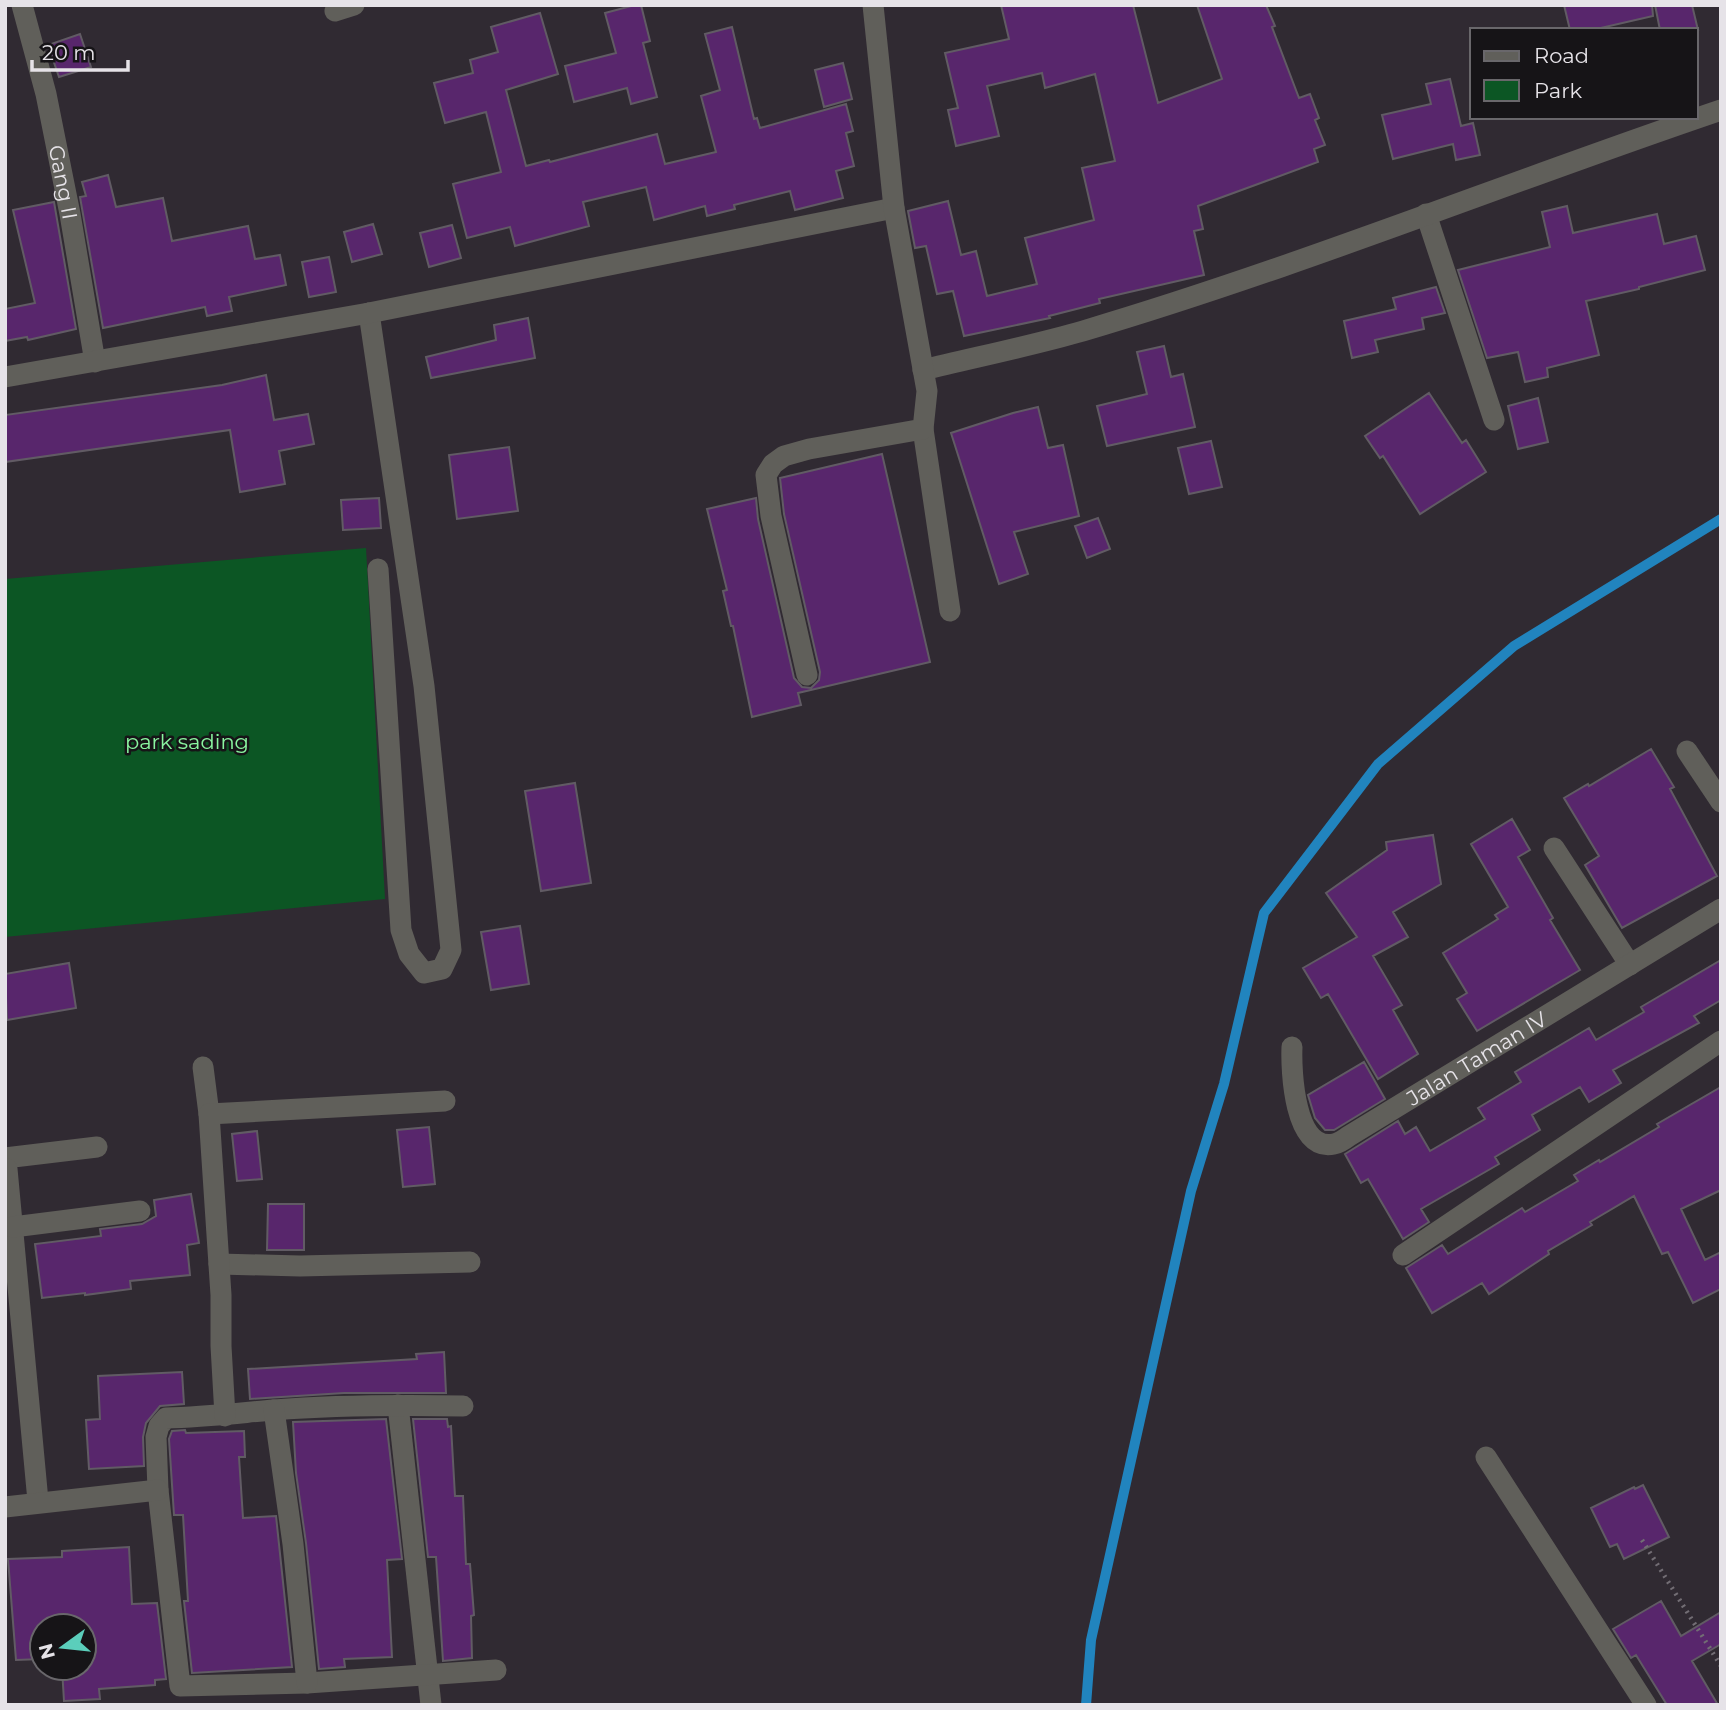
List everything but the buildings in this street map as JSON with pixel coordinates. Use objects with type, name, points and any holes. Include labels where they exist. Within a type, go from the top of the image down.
[{"type":"street","name":"Gang II","points":[[22,5],[51,120],[95,362]]},
{"type":"street","points":[[873,5],[894,208],[927,391],[923,429],[950,611]]},
{"type":"street","points":[[1698,118],[1721,110]]},
{"type":"street","points":[[923,370],[1081,331],[1240,281],[1694,119]]},
{"type":"street","points":[[5,377],[369,313],[894,208]]},
{"type":"street","points":[[1426,214],[1494,420]]},
{"type":"street","points":[[369,313],[424,686],[451,950],[442,969],[424,973],[409,954],[401,930],[378,569]]},
{"type":"street","points":[[807,675],[771,516],[766,475],[773,464],[784,456],[809,449],[923,429]]},
{"type":"street","points":[[1687,751],[1721,802]]},
{"type":"street","points":[[1554,848],[1630,965]]},
{"type":"street","name":"Jalan Taman IV","points":[[1292,1047],[1293,1088],[1300,1114],[1314,1139],[1333,1144],[1721,909]]},
{"type":"street","points":[[1403,1255],[1721,1041]]},
{"type":"street","points":[[203,1067],[209,1114],[219,1264],[225,1416]]},
{"type":"street","points":[[209,1114],[445,1101]]},
{"type":"street","points":[[38,1502],[6,1164],[97,1147]]},
{"type":"street","points":[[13,1227],[140,1211]]},
{"type":"street","points":[[219,1264],[300,1266],[470,1262]]},
{"type":"street","points":[[463,1406],[398,1405],[274,1410],[225,1416],[166,1418],[159,1426],[156,1437],[158,1490],[182,1695],[496,1670]]},
{"type":"street","points":[[398,1405],[430,1705]]},
{"type":"street","points":[[274,1410],[293,1544],[307,1683]]},
{"type":"street","points":[[1486,1457],[1646,1705]]},
{"type":"street","points":[[5,1507],[158,1490]]},
{"type":"path","points":[[1642,1540],[1721,1666]]},
{"type":"green space","name":"park sading","points":[[366,548],[385,899],[5,937],[5,579]]},
{"type":"waterway","points":[[1086,1705],[1091,1640],[1191,1191],[1224,1084],[1264,913],[1378,764],[1514,646],[1721,519]]}]
